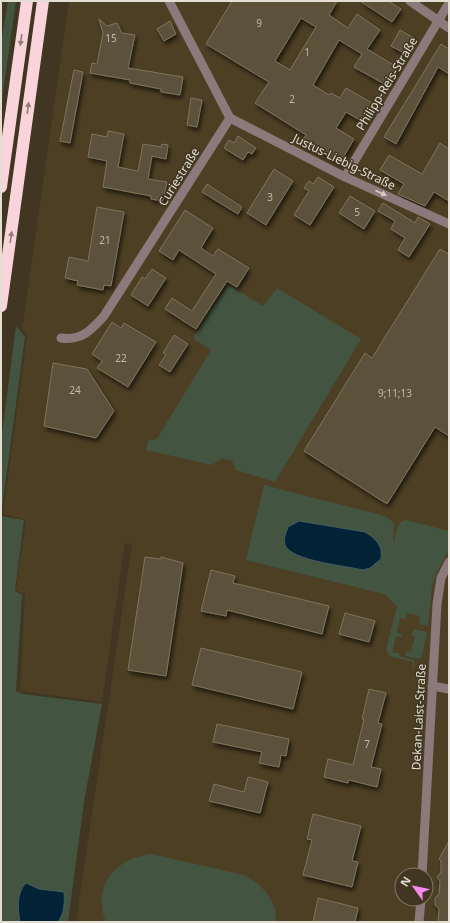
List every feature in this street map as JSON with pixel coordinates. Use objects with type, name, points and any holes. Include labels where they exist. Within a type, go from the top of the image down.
[{"type":"highway","points":[[1,187],[27,1]]},
{"type":"highway","points":[[1,306],[43,1]]},
{"type":"street","points":[[169,1],[230,118]]},
{"type":"street","points":[[410,1],[449,28]]},
{"type":"street","name":"Philipp-Reis-Straße","points":[[345,177],[449,3]]},
{"type":"street","name":"Justus-Liebig-Straße","points":[[230,118],[345,177],[449,224]]},
{"type":"street","name":"Curiestraße","points":[[62,338],[78,338],[85,334],[104,316],[230,118]]},
{"type":"street","name":"Dekan-Laist-Straße","points":[[422,867],[432,686],[439,589],[441,578],[449,562]]},
{"type":"street","points":[[432,686],[449,689]]},
{"type":"street","points":[[419,922],[420,907]]},
{"type":"shaded area","points":[[69,1],[449,1],[449,922],[76,922],[132,544],[125,543],[102,702],[20,691],[25,594],[16,590],[26,520],[3,514],[27,337],[22,330]]},
{"type":"green space","points":[[8,1],[16,1],[1,107],[1,43]]},
{"type":"green space","points":[[228,285],[263,306],[277,288],[361,339],[275,482],[236,470],[232,461],[222,458],[212,465],[146,450],[148,441],[157,439],[211,350],[193,338]]},
{"type":"green space","points":[[16,326],[25,337],[1,516],[1,441]]},
{"type":"green space","points":[[264,485],[385,516],[394,523],[393,544],[398,526],[402,521],[406,520],[449,531],[449,550],[438,570],[432,586],[428,626],[419,624],[420,616],[407,613],[406,619],[400,618],[397,632],[402,634],[401,637],[396,636],[392,652],[400,654],[399,656],[414,660],[413,671],[413,662],[390,656],[386,650],[397,606],[384,594],[246,560]]},
{"type":"green space","points":[[1,516],[24,520],[15,591],[22,595],[16,691],[23,694],[102,704],[84,802],[68,922],[1,922]]},
{"type":"green space","points":[[414,629],[427,632],[422,656],[419,659],[405,656],[406,651],[411,652],[415,636],[411,635]]},
{"type":"green space","points":[[151,854],[244,875],[257,883],[267,894],[274,906],[276,922],[106,922],[102,909],[102,897],[104,886],[110,876],[117,868],[127,861]]},
{"type":"water","points":[[299,521],[365,532],[380,546],[381,559],[370,568],[363,570],[320,562],[297,555],[289,551],[284,540],[288,527]]},
{"type":"water","points":[[26,883],[39,889],[64,892],[64,908],[58,922],[20,922],[18,907],[19,897]]},
{"type":"building","points":[[232,1],[337,1],[329,15],[348,28],[357,14],[380,30],[367,49],[397,67],[386,85],[354,67],[362,54],[339,40],[313,85],[329,95],[331,93],[340,98],[346,88],[374,104],[363,122],[346,112],[336,128],[354,139],[340,163],[312,146],[311,148],[301,142],[306,135],[255,103],[269,82],[206,44]],"holes":[[[301,18],[316,27],[290,70],[275,61]]]},
{"type":"building","points":[[360,1],[388,1],[401,9],[392,22]]},
{"type":"building","points":[[99,19],[107,26],[117,23],[122,33],[135,35],[128,68],[183,77],[180,95],[161,92],[161,89],[130,83],[130,80],[90,73],[92,63],[97,64],[103,33]]},
{"type":"building","points":[[170,21],[176,34],[164,41],[157,29]]},
{"type":"building","points":[[400,30],[414,38],[404,53],[391,46]]},
{"type":"building","points":[[441,44],[449,49],[449,74],[438,67],[396,144],[384,137]]},
{"type":"building","points":[[74,70],[83,72],[70,143],[60,141]]},
{"type":"building","points":[[191,98],[202,100],[197,127],[187,125]]},
{"type":"building","points":[[108,131],[124,134],[118,167],[138,171],[143,144],[161,147],[162,144],[168,145],[166,159],[152,156],[148,179],[167,182],[163,201],[151,199],[151,196],[103,187],[107,161],[88,157],[92,134],[107,137]]},
{"type":"building","points":[[238,136],[256,148],[252,154],[248,152],[243,160],[224,148],[229,140],[234,143]]},
{"type":"building","points":[[440,143],[449,149],[449,201],[434,192],[425,206],[398,194],[404,184],[380,170],[389,155],[422,174]]},
{"type":"building","points":[[274,169],[293,181],[266,225],[247,213]]},
{"type":"building","points":[[318,177],[334,187],[310,225],[294,215],[309,191],[304,188],[309,181],[313,184]]},
{"type":"building","points":[[207,184],[242,207],[238,214],[202,192]]},
{"type":"building","points":[[350,196],[375,211],[364,229],[339,213]]},
{"type":"building","points":[[383,203],[415,223],[418,217],[430,224],[409,257],[398,250],[405,238],[391,229],[395,221],[378,211]]},
{"type":"building","points":[[97,207],[124,212],[111,286],[104,285],[103,290],[77,285],[78,281],[65,278],[69,257],[88,261]]},
{"type":"building","points":[[185,210],[213,228],[201,248],[213,256],[218,249],[249,268],[237,287],[227,281],[196,329],[165,309],[172,298],[192,311],[216,274],[179,250],[173,260],[159,251]]},
{"type":"building","points":[[440,249],[449,254],[449,436],[435,427],[387,504],[304,451],[365,353],[372,358]]},
{"type":"building","points":[[152,269],[166,278],[148,306],[131,295],[142,277],[145,279]]},
{"type":"building","points":[[112,322],[121,328],[124,323],[156,342],[128,387],[97,368],[102,361],[92,354]]},
{"type":"building","points":[[174,335],[188,344],[170,372],[159,365],[166,355],[163,353]]},
{"type":"building","points":[[53,363],[87,369],[114,411],[96,438],[44,426]]},
{"type":"building","points":[[145,557],[161,559],[161,557],[183,563],[166,676],[128,670]]},
{"type":"building","points":[[211,570],[235,576],[233,583],[329,606],[322,634],[227,610],[226,616],[201,611]]},
{"type":"building","points":[[345,613],[375,621],[369,642],[339,634]]},
{"type":"building","points":[[201,648],[302,672],[293,709],[192,685]]},
{"type":"building","points":[[369,689],[386,693],[378,723],[382,724],[371,767],[381,769],[377,787],[349,780],[348,783],[324,777],[328,759],[353,765],[364,719],[362,719]]},
{"type":"building","points":[[217,724],[289,739],[286,756],[281,755],[279,767],[259,763],[262,752],[213,742]]},
{"type":"building","points":[[248,777],[268,782],[260,813],[209,801],[214,784],[244,792]]},
{"type":"building","points":[[313,814],[361,826],[352,861],[358,862],[352,887],[303,875],[312,840],[307,839]]},
{"type":"building","points":[[449,841],[449,922],[438,922],[439,909],[435,905],[435,898],[439,894],[440,881],[437,877],[441,872],[441,861],[439,859]]},
{"type":"building","points":[[318,898],[358,908],[355,922],[313,922]]}]
